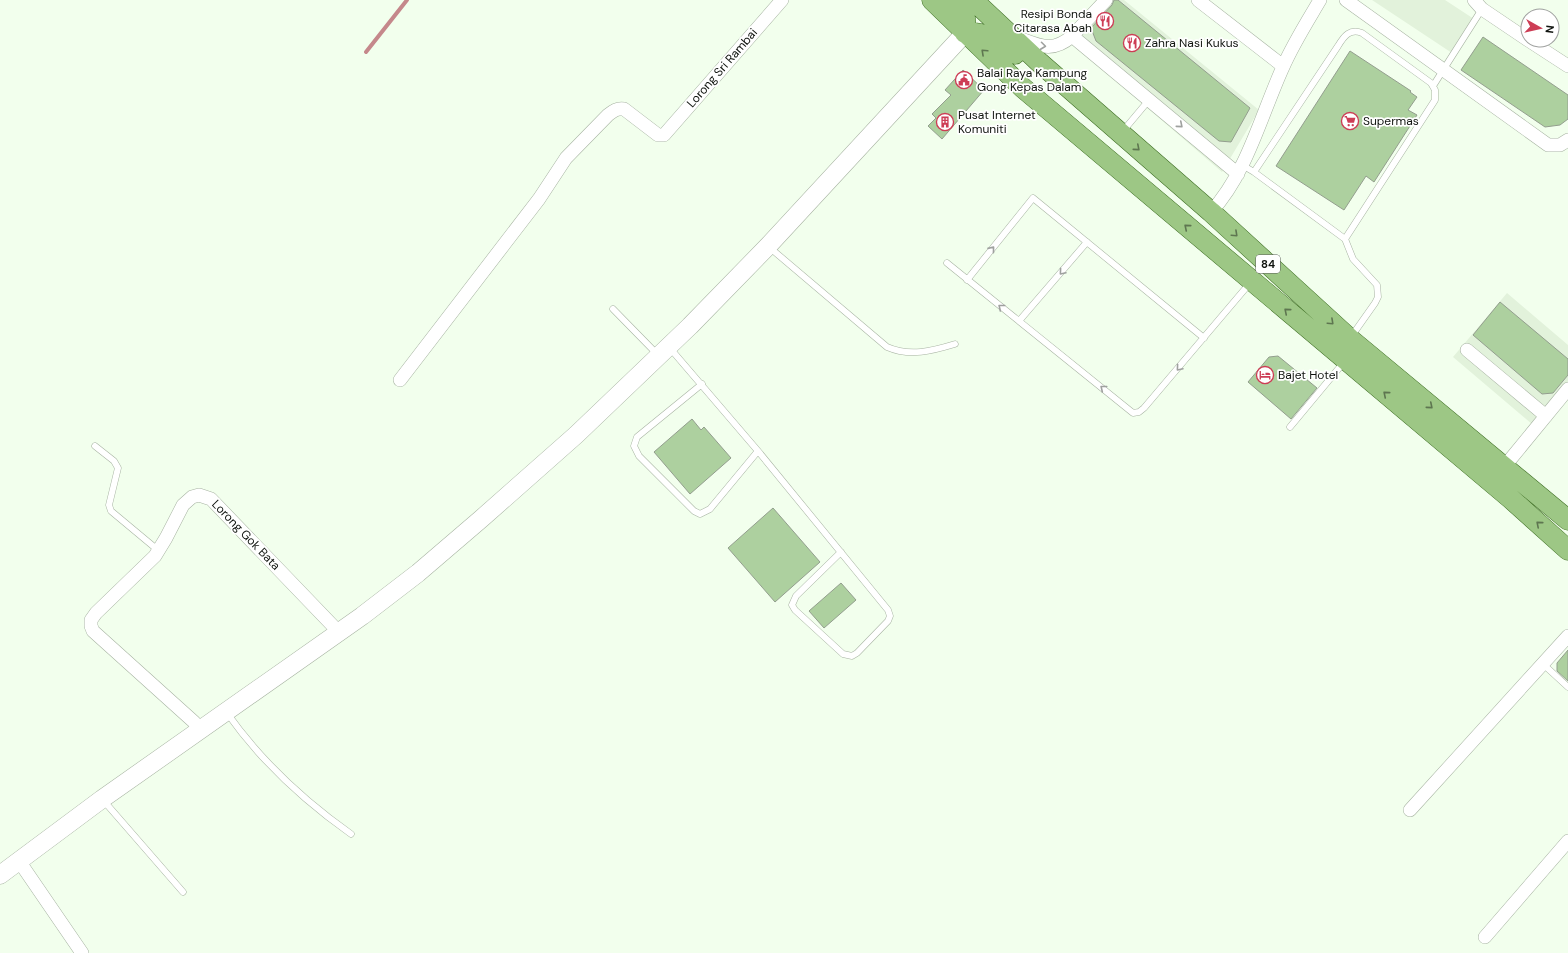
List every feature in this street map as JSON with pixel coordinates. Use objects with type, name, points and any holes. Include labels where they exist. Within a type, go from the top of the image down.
[{"type":"main road","name":"84","points":[[932,0],[1023,88],[1504,493],[1568,550]]},
{"type":"main road","points":[[0,875],[102,799],[338,632],[414,576],[481,520],[576,435],[664,351],[768,246],[965,33],[964,15],[956,0]]},
{"type":"main road","name":"84","points":[[973,0],[1007,33],[1087,105],[1211,212],[1350,339],[1568,520]]},
{"type":"main road","points":[[965,33],[978,33],[989,36],[1009,48],[1037,75],[1064,96],[1087,105]]},
{"type":"street","name":"Lorong Sri Rambai","points":[[400,380],[539,199],[560,166],[573,150],[608,114],[614,110],[624,109],[658,135],[662,136],[782,0]]},
{"type":"street","points":[[1007,33],[1040,47],[1057,46],[1064,43],[1072,36],[1106,0]]},
{"type":"street","points":[[1198,0],[1283,66]]},
{"type":"street","points":[[1211,212],[1224,197],[1240,169],[1283,66],[1320,0]]},
{"type":"street","points":[[1346,0],[1548,145],[1560,145],[1568,140]]},
{"type":"street","points":[[1478,4],[1520,34]]},
{"type":"street","points":[[1072,36],[1149,100],[1240,169]]},
{"type":"street","points":[[1540,48],[1568,66]]},
{"type":"street","points":[[1466,350],[1546,416]]},
{"type":"street","points":[[1504,467],[1568,389]]},
{"type":"street","name":"Lorong Gok Bata","points":[[200,730],[194,722],[93,631],[91,626],[91,620],[101,606],[159,551],[183,505],[192,497],[199,495],[208,497],[338,632]]},
{"type":"street","points":[[1410,810],[1568,636]]},
{"type":"street","points":[[1485,937],[1568,841]]},
{"type":"street","points":[[18,861],[82,953]]},
{"type":"lane","points":[[1433,86],[1478,4]]},
{"type":"lane","points":[[1254,172],[1345,36],[1350,32],[1362,32],[1431,83],[1436,95],[1435,100],[1345,239]]},
{"type":"lane","points":[[1120,134],[1149,100]]},
{"type":"lane","points":[[1240,169],[1254,172],[1345,239],[1353,259],[1377,285],[1378,291],[1375,303],[1350,339]]},
{"type":"lane","points":[[968,280],[1033,198],[1204,338]]},
{"type":"lane","points":[[1019,321],[1087,242]]},
{"type":"lane","points":[[768,246],[887,347],[915,353],[939,349],[955,344]]},
{"type":"lane","points":[[947,263],[1133,413],[1139,412],[1144,408],[1252,281]]},
{"type":"lane","points":[[613,309],[702,384],[841,552],[888,610],[890,616],[888,621],[857,653],[852,656],[843,654],[795,610],[792,605],[796,596],[841,552]]},
{"type":"lane","points":[[1290,427],[1346,360]]},
{"type":"lane","points":[[702,384],[637,436],[634,446],[639,456],[694,511],[700,514],[710,509],[758,452]]},
{"type":"lane","points":[[95,446],[114,461],[118,468],[109,502],[109,508],[159,551]]},
{"type":"lane","points":[[1543,664],[1568,687]]},
{"type":"lane","points":[[226,711],[253,747],[289,785],[351,834]]},
{"type":"lane","points":[[102,799],[183,892]]},
{"type":"shaded area","points":[[1096,0],[1124,0],[1259,110],[1222,172],[1066,38]]},
{"type":"shaded area","points":[[1372,0],[1445,0],[1474,19],[1452,53]]},
{"type":"shaded area","points":[[1507,293],[1568,345],[1568,396],[1539,430],[1453,357]]},
{"type":"building","points":[[1114,0],[1118,0],[1250,108],[1231,142],[1219,141],[1096,41],[1091,28],[1112,5]]},
{"type":"building","points":[[1483,37],[1568,95],[1568,119],[1560,125],[1545,127],[1461,70]]},
{"type":"building","points":[[1350,51],[1411,91],[1410,92],[1417,97],[1408,110],[1417,115],[1374,182],[1366,176],[1344,210],[1276,166]]},
{"type":"building","points":[[963,70],[984,90],[942,139],[928,126],[936,118],[932,114],[951,95],[945,90]]},
{"type":"building","points":[[1500,302],[1568,359],[1568,375],[1553,393],[1542,394],[1473,335]]},
{"type":"building","points":[[1278,356],[1317,388],[1291,419],[1248,382],[1269,357]]},
{"type":"building","points":[[692,419],[701,430],[704,427],[731,458],[690,494],[654,452]]},
{"type":"building","points":[[773,508],[820,562],[775,602],[728,548]]},
{"type":"building","points":[[841,583],[856,600],[824,628],[809,611]]},
{"type":"building","points":[[1568,650],[1568,681],[1557,671],[1557,663]]},
{"type":"waterway","points":[[366,52],[407,0]]},
{"type":"place","name":"Resipi Bonda Citarasa Abah","points":[[1105,21]]},
{"type":"place","name":"Zahra Nasi Kukus","points":[[1132,43]]},
{"type":"place","name":"Balai Raya Kampung Gong Kepas Dalam","points":[[964,80]]},
{"type":"place","name":"Supermas","points":[[1350,121]]},
{"type":"place","name":"Pusat Internet Komuniti","points":[[945,122]]},
{"type":"place","name":"Bajet Hotel","points":[[1265,375]]}]
